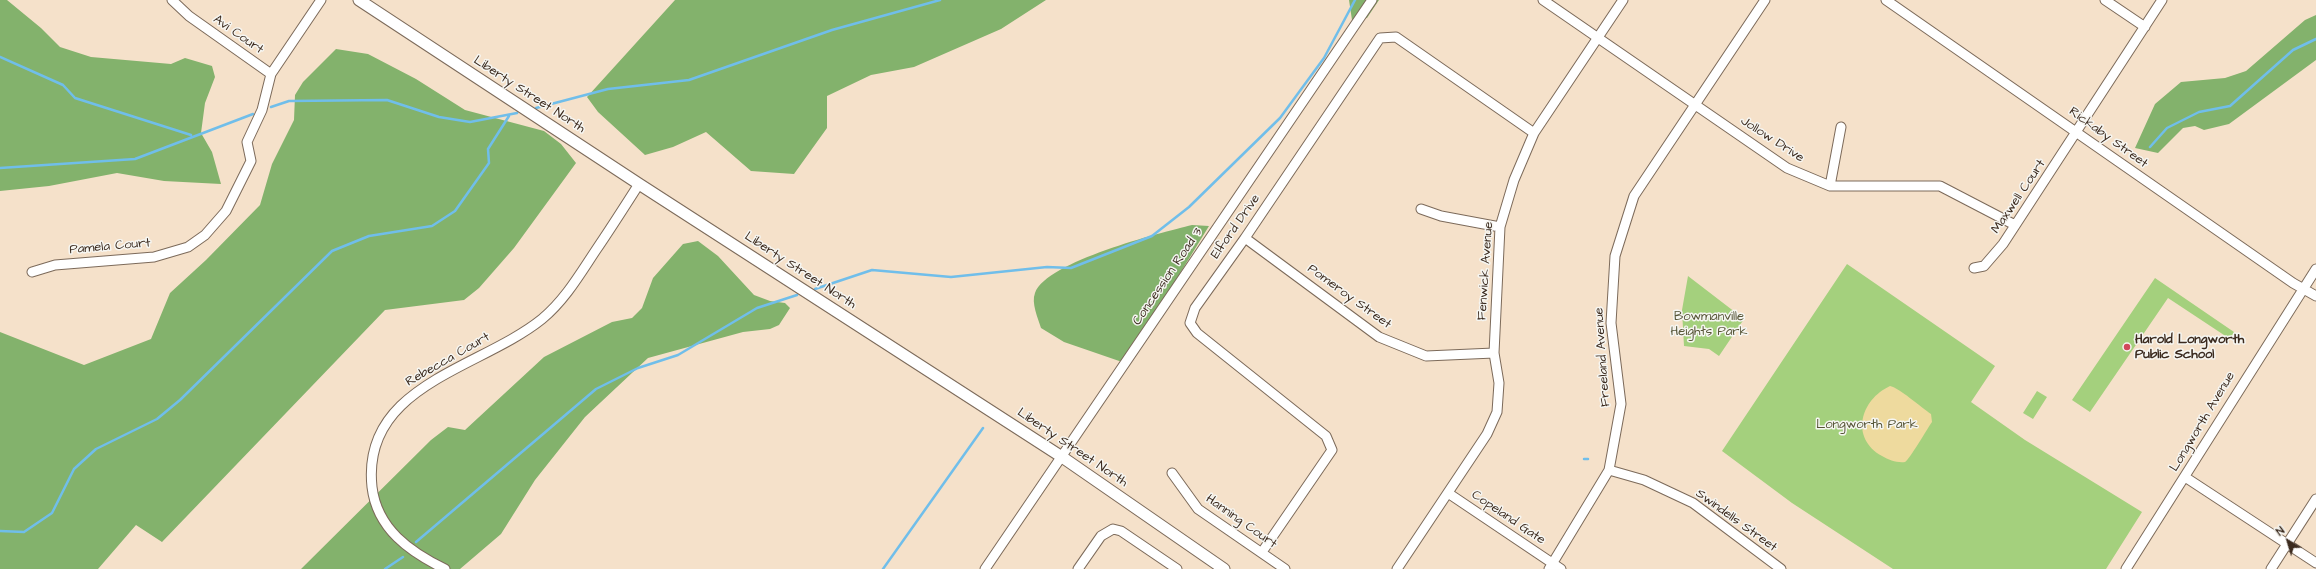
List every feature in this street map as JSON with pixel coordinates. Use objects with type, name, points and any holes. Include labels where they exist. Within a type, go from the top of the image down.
[{"type":"main road","name":"Liberty Street North","points":[[359,0],[639,184],[1062,457],[1224,569]]},
{"type":"street","name":"Avi Court","points":[[172,0],[190,16],[271,74]]},
{"type":"street","name":"Pamela Court","points":[[32,272],[55,265],[154,257],[188,247],[205,235],[226,211],[251,161],[247,142],[262,110],[271,74],[321,0]]},
{"type":"street","name":"Concession Road 3","points":[[985,569],[1372,0]]},
{"type":"street","name":"Jollow Drive","points":[[1543,0],[1695,103],[1787,168],[1830,186],[1940,186],[2015,225]]},
{"type":"street","name":"Fenwick Avenue","points":[[1448,493],[1487,434],[1497,412],[1499,383],[1494,353],[1500,227],[1514,180],[1534,133],[1623,0]]},
{"type":"street","name":"Freeland Avenue","points":[[1551,566],[1609,470],[1621,404],[1611,323],[1615,256],[1634,196],[1765,0]]},
{"type":"street","name":"Rickaby Street","points":[[1886,0],[2078,132],[2145,181],[2303,289],[2316,296]]},
{"type":"street","points":[[2105,0],[2145,27]]},
{"type":"street","name":"Maxwell Court","points":[[1974,268],[1984,266],[2003,244],[2078,132],[2162,0]]},
{"type":"street","name":"Elford Drive","points":[[1262,552],[1332,450],[1326,436],[1197,333],[1190,323],[1195,308],[1245,238],[1380,38],[1396,36],[1534,133]]},
{"type":"street","points":[[1830,186],[1841,127]]},
{"type":"street","name":"Rebecca Court","points":[[444,569],[403,545],[378,509],[372,490],[371,473],[373,452],[383,426],[393,412],[409,397],[511,340],[542,319],[555,307],[574,284],[639,184]]},
{"type":"street","points":[[1421,209],[1441,216],[1500,227]]},
{"type":"street","name":"Pomeroy Street","points":[[1245,238],[1379,337],[1426,356],[1494,353]]},
{"type":"street","name":"Longworth Avenue","points":[[2126,569],[2186,477],[2237,390],[2316,269]]},
{"type":"street","name":"Swindells Street","points":[[1609,470],[1644,480],[1693,503],[1781,569]]},
{"type":"street","name":"Hanning Court","points":[[1172,473],[1198,509],[1285,569]]},
{"type":"street","points":[[2186,477],[2288,543],[2316,563]]},
{"type":"street","points":[[1397,569],[1448,493]]},
{"type":"street","name":"Copeland Gate","points":[[1448,493],[1551,566],[1561,569]]},
{"type":"street","points":[[2271,569],[2316,499]]},
{"type":"street","points":[[1078,569],[1101,536],[1113,529],[1121,531],[1177,569]]},
{"type":"green space","points":[[0,0],[7,0],[41,28],[60,47],[91,57],[171,64],[185,58],[212,66],[215,77],[205,103],[201,133],[212,152],[221,184],[164,181],[117,173],[49,186],[0,191]]},
{"type":"green space","points":[[675,0],[1046,0],[1001,29],[914,67],[871,75],[827,96],[827,128],[794,174],[751,171],[706,132],[673,147],[645,155],[598,112],[587,97]]},
{"type":"green space","points":[[1349,0],[1379,0],[1367,18],[1352,20]]},
{"type":"green space","points":[[2316,15],[2316,60],[2229,124],[2204,130],[2195,126],[2183,128],[2158,153],[2135,148],[2155,104],[2181,82],[2225,78],[2246,71],[2305,20]]},
{"type":"green space","points":[[336,49],[368,54],[416,79],[465,110],[544,131],[561,144],[576,163],[514,248],[479,288],[464,300],[385,310],[162,542],[136,525],[98,569],[0,569],[0,332],[84,365],[151,339],[170,293],[206,260],[260,205],[272,164],[294,120],[295,95],[303,82]]},
{"type":"green space","points":[[1192,225],[1209,226],[1125,363],[1064,342],[1041,328],[1034,306],[1035,293],[1044,281],[1060,270],[1106,250],[1156,234]]},
{"type":"green space","points":[[698,241],[718,256],[754,295],[770,301],[785,303],[790,308],[779,325],[770,329],[743,332],[648,358],[585,417],[535,480],[501,534],[460,569],[301,569],[431,440],[448,427],[465,430],[544,357],[612,322],[632,318],[642,308],[653,278],[683,244]]},
{"type":"green space","name":"Longworth Park","points":[[1847,264],[1995,366],[1971,402],[2025,440],[2142,512],[2106,569],[1893,569],[1792,503],[1722,451]]},
{"type":"green space","name":"Bowmanville Heights Park","points":[[1688,276],[1744,319],[1719,356],[1709,349],[1684,346],[1682,310]]},
{"type":"green space","points":[[2155,278],[2234,332],[2230,339],[2168,298],[2090,412],[2072,400]]},
{"type":"green space","points":[[2037,391],[2047,397],[2033,419],[2023,413]]},
{"type":"sand","points":[[1890,386],[1894,387],[1931,414],[1932,422],[1905,462],[1896,462],[1882,456],[1872,448],[1866,439],[1863,430],[1863,420],[1866,410],[1872,400],[1880,392]]},
{"type":"waterway","points":[[536,108],[608,89],[689,80],[832,30],[940,0]]},
{"type":"waterway","points":[[815,289],[872,270],[951,277],[1047,267],[1071,268],[1152,236],[1189,207],[1280,118],[1324,58],[1355,0]]},
{"type":"waterway","points":[[2150,147],[2167,128],[2199,112],[2230,106],[2293,50],[2316,39]]},
{"type":"waterway","points":[[0,57],[63,85],[75,98],[191,135]]},
{"type":"waterway","points":[[271,107],[289,101],[387,100],[439,117],[470,122],[517,113]]},
{"type":"waterway","points":[[0,168],[135,159],[253,114]]},
{"type":"waterway","points":[[0,531],[24,532],[52,513],[74,469],[96,449],[157,419],[180,400],[332,251],[369,236],[432,226],[455,211],[489,163],[488,149],[509,116]]},
{"type":"waterway","points":[[416,542],[596,389],[638,368],[678,355],[757,308],[797,295]]},
{"type":"waterway","points":[[883,569],[983,428]]},
{"type":"waterway","points":[[385,569],[403,557]]},
{"type":"place","name":"Harold Longworth Public School","points":[[2127,347]]}]
